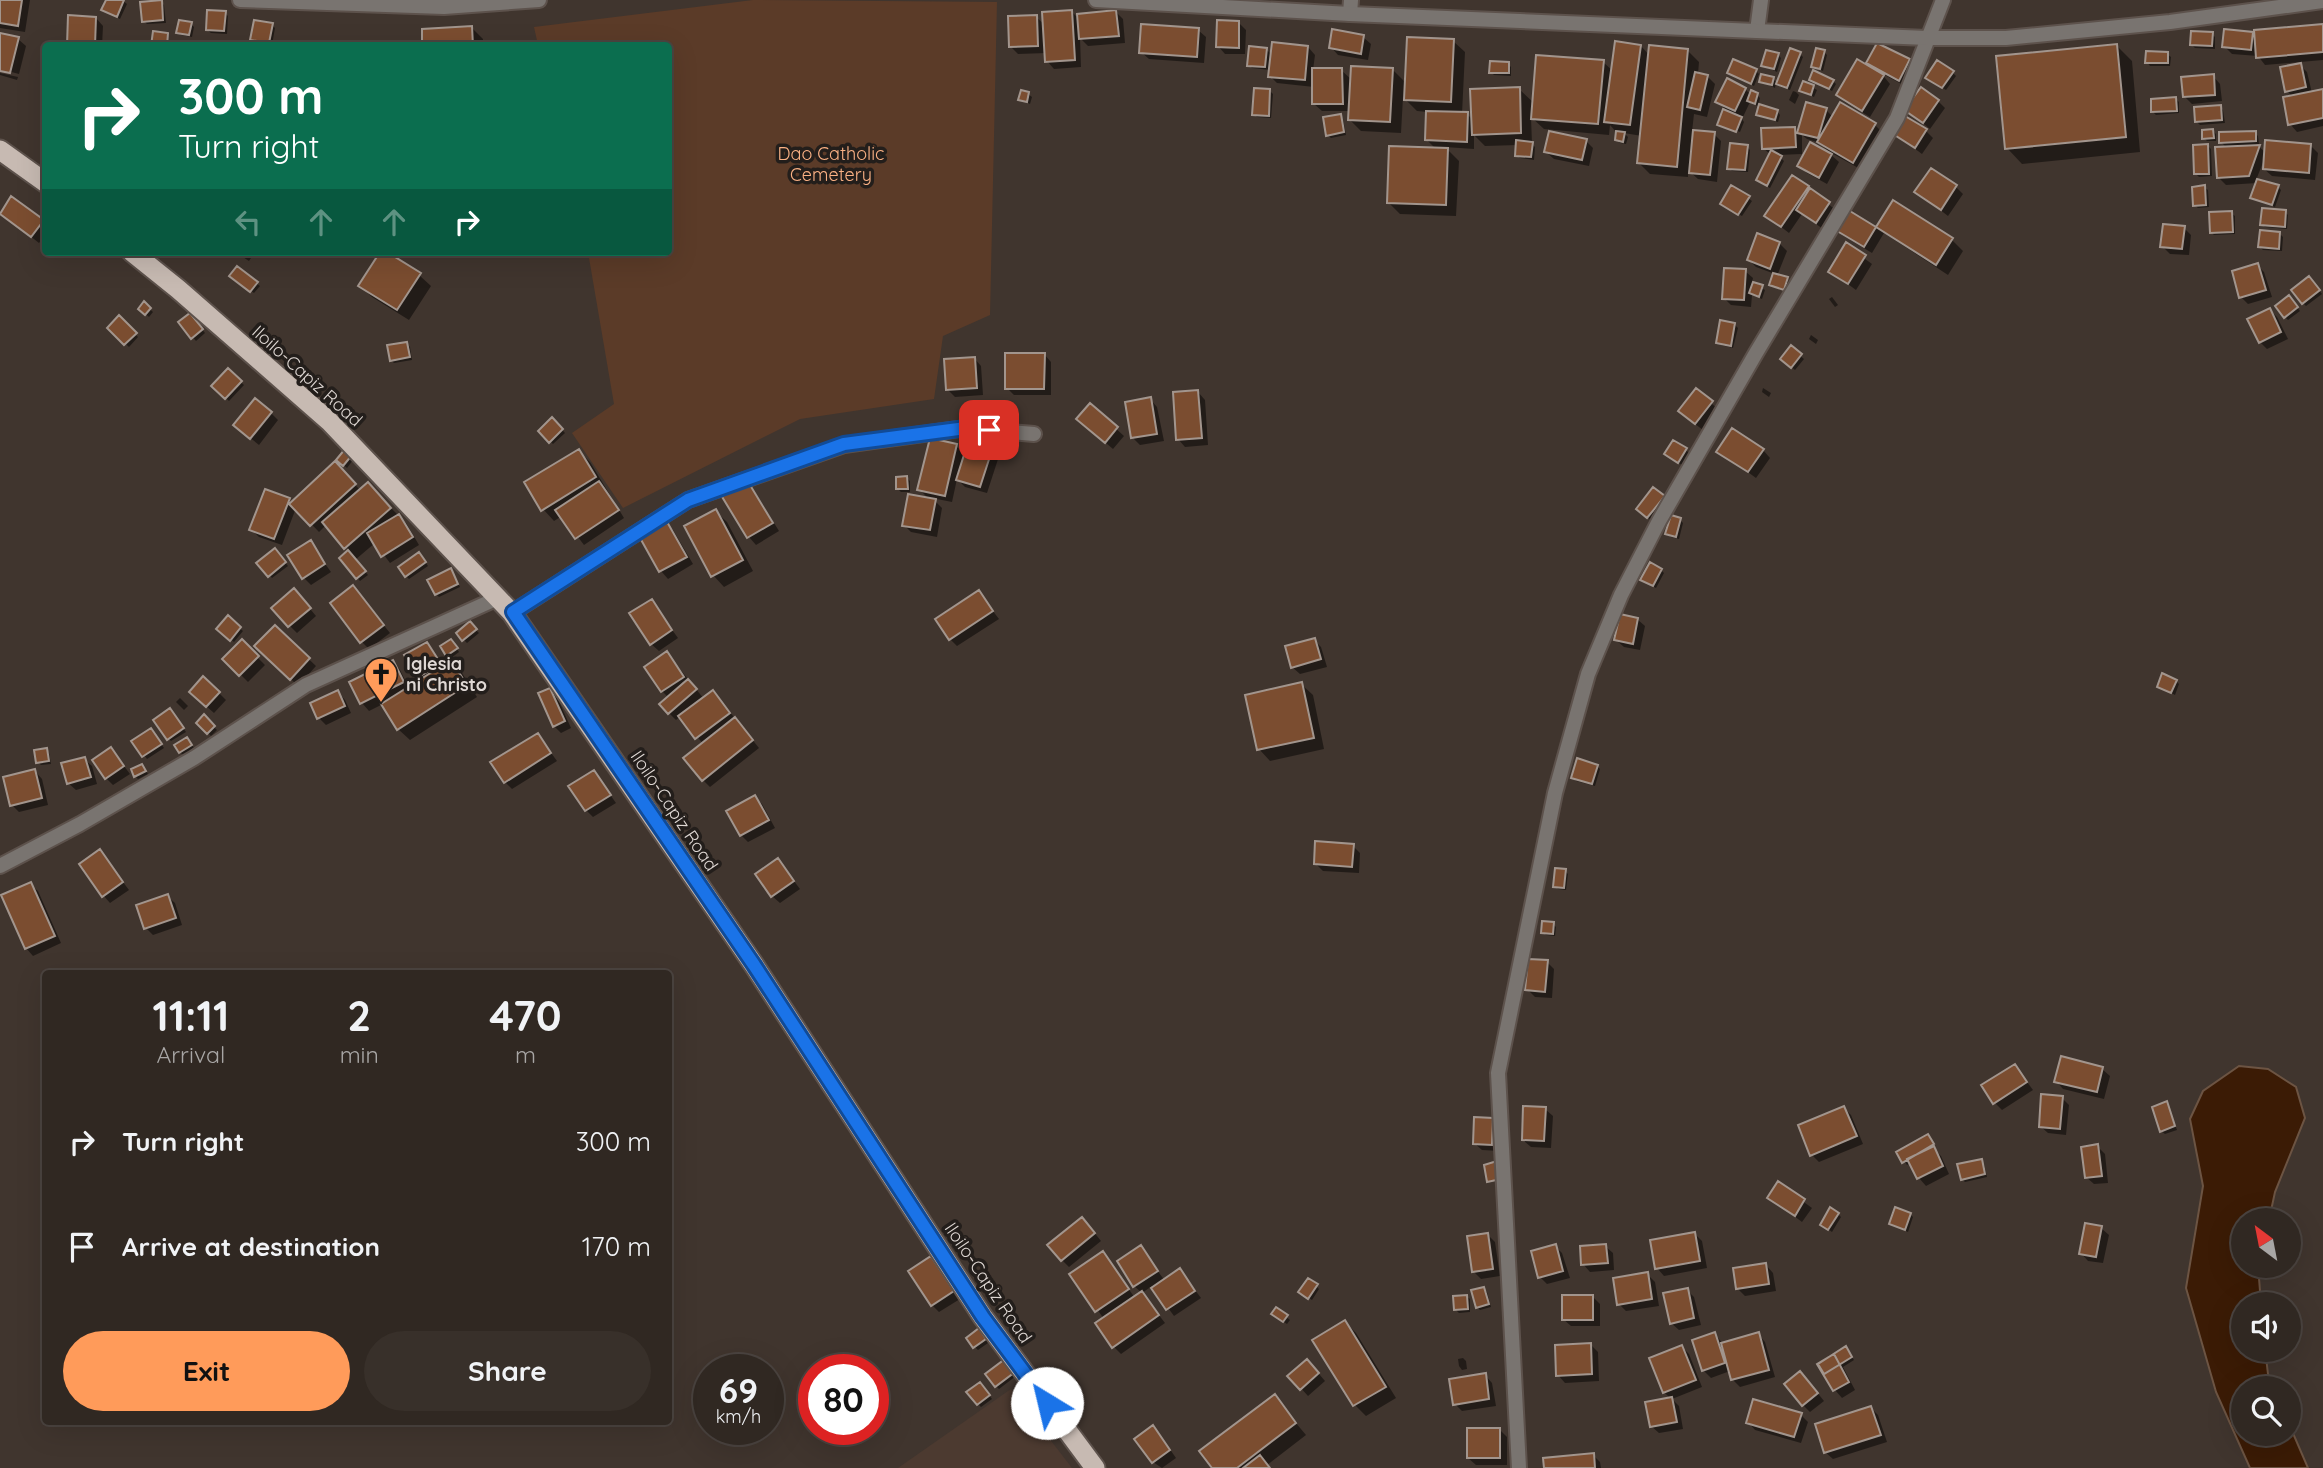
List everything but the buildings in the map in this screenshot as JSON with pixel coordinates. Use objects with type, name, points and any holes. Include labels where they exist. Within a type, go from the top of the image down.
[{"type":"highway","points":[[0,150],[42,180]]},
{"type":"highway","name":"Iloilo-Capiz Road","points":[[137,256],[329,421],[506,605],[754,965],[983,1317],[1095,1468]]},
{"type":"street","points":[[240,0],[444,7],[540,0]]},
{"type":"street","points":[[1096,0],[1351,7],[1757,31],[2006,38],[2169,22],[2323,1]]},
{"type":"street","points":[[1757,31],[1761,0]]},
{"type":"street","points":[[1519,1468],[1498,1073],[1555,793],[1588,674],[1621,595],[1659,521],[1897,118],[1943,0]]},
{"type":"street","points":[[0,866],[80,824],[194,758],[306,685],[506,605],[688,500],[844,444],[966,428],[1034,434]]},
{"type":"shaded area","points":[[2239,1066],[2268,1069],[2296,1087],[2305,1118],[2275,1192],[2272,1208],[2231,1208],[2231,1278],[2259,1278],[2260,1292],[2231,1292],[2231,1362],[2267,1362],[2269,1376],[2231,1376],[2231,1426],[2216,1392],[2186,1288],[2203,1186],[2190,1119],[2203,1091]]},
{"type":"shaded area","points":[[1011,1389],[1072,1468],[898,1468]]},
{"type":"shaded area","points":[[2240,1446],[2298,1446],[2308,1468],[2250,1468]]},
{"type":"green space","name":"Dao Catholic Cemetery","points":[[753,0],[997,2],[990,315],[943,336],[934,399],[800,419],[623,508],[572,433],[614,404],[589,256],[672,256],[672,42],[537,42],[534,27]]},
{"type":"place","name":"Iglesia ni Christo","points":[[381,704]]},
{"type":"route","points":[[989,430],[966,428],[844,444],[688,500],[513,612],[754,965],[983,1317],[1047,1403]]}]
